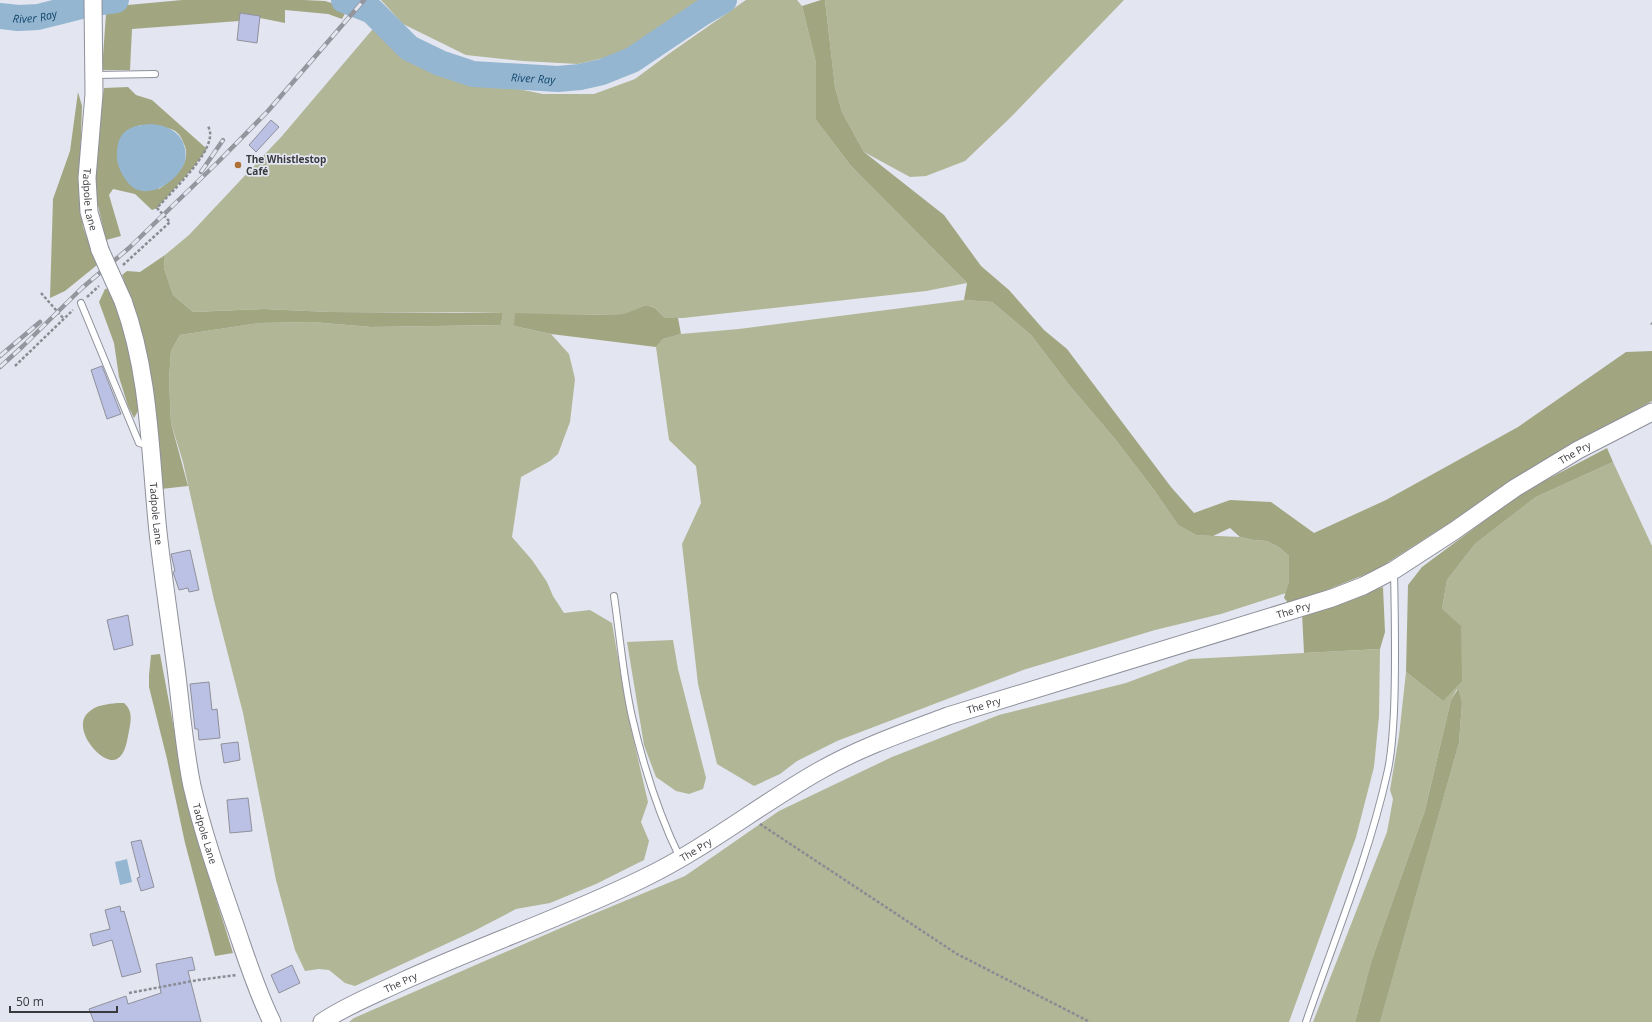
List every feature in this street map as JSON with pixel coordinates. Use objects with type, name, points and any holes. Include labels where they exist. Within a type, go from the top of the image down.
[{"type":"main road","name":"Tadpole Lane","points":[[93,0],[95,75],[93,114],[87,166],[87,192],[90,212],[100,250],[131,322],[139,358],[144,388],[159,540],[192,785],[206,839],[252,973],[272,1022]]},
{"type":"main road","name":"The Pry","points":[[322,1022],[365,999],[427,970],[610,894],[644,878],[680,858],[785,790],[821,769],[900,734],[948,716],[1332,598],[1363,586],[1394,570],[1522,484],[1578,450],[1652,412]]},
{"type":"lane","points":[[95,75],[154,74]]},
{"type":"lane","points":[[81,303],[139,443],[150,446]]},
{"type":"lane","points":[[1306,1022],[1358,874],[1387,773],[1392,735],[1396,636],[1394,570]]},
{"type":"lane","points":[[614,596],[631,708],[641,751],[653,794],[666,829],[680,858]]},
{"type":"path","points":[[121,267],[170,222],[157,208],[192,169],[204,153],[211,135],[208,125]]},
{"type":"path","points":[[16,366],[100,285]]},
{"type":"path","points":[[41,293],[64,319]]},
{"type":"path","points":[[750,814],[763,826],[957,954],[1090,1022]]},
{"type":"path","points":[[129,993],[198,980],[252,973]]},
{"type":"green space","points":[[182,0],[325,1],[348,8],[342,19],[328,14],[285,10],[285,23],[260,18],[260,16],[240,13],[239,21],[132,29],[130,70],[102,70],[106,14],[117,6]]},
{"type":"green space","points":[[381,0],[714,0],[629,52],[578,64],[523,61],[466,55],[403,24]]},
{"type":"green space","points":[[746,0],[797,0],[802,6],[816,63],[816,120],[851,166],[967,283],[926,291],[683,318],[665,318],[655,308],[646,305],[625,314],[581,315],[514,326],[551,334],[569,354],[575,379],[570,422],[558,454],[550,461],[521,477],[512,537],[532,560],[547,582],[553,596],[564,613],[590,610],[612,623],[628,716],[648,802],[641,822],[649,841],[644,860],[596,884],[550,903],[516,909],[474,931],[355,986],[345,983],[329,970],[319,969],[305,971],[295,950],[276,880],[243,713],[214,600],[183,462],[171,423],[169,379],[171,351],[180,335],[260,323],[312,322],[371,327],[501,325],[503,313],[329,312],[264,309],[193,312],[173,295],[164,268],[165,255],[189,235],[282,136],[372,30],[383,28],[416,64],[442,74],[543,94],[594,94],[635,79]]},
{"type":"green space","points":[[825,0],[1124,0],[1010,118],[965,161],[926,176],[910,177],[864,152],[842,112],[835,87]]},
{"type":"green space","points":[[825,0],[835,87],[842,112],[864,152],[944,215],[981,266],[1009,290],[1044,330],[1067,349],[1171,487],[1194,513],[1230,500],[1271,502],[1314,533],[1386,500],[1518,427],[1626,352],[1652,351],[1652,401],[1554,456],[1376,570],[1290,605],[1284,598],[1289,581],[1289,556],[1280,548],[1267,541],[1240,537],[1230,528],[1213,536],[1196,535],[1178,525],[1154,490],[1115,439],[1069,385],[1031,335],[992,302],[964,300],[967,283],[851,166],[816,120],[816,63],[802,6]]},
{"type":"green space","points":[[128,87],[136,95],[152,100],[207,149],[192,169],[157,208],[152,210],[135,194],[113,189],[109,195],[121,236],[106,240],[96,197],[92,166],[104,88]],"holes":[[[140,125],[163,127],[177,132],[186,150],[186,157],[181,169],[171,180],[159,189],[126,131]]]},
{"type":"green space","points":[[78,92],[82,106],[79,194],[83,227],[97,265],[65,291],[50,298],[53,199],[70,151]]},
{"type":"green space","points":[[165,255],[164,268],[173,295],[193,312],[264,309],[329,312],[503,313],[501,325],[371,327],[312,322],[260,323],[180,335],[171,351],[169,379],[171,423],[188,486],[161,489],[129,295],[122,275],[127,271],[140,272]]},
{"type":"green space","points":[[110,288],[128,340],[138,401],[138,411],[134,418],[128,406],[119,377],[114,343],[99,302],[105,289]]},
{"type":"green space","points":[[964,300],[992,302],[1031,335],[1069,385],[1115,439],[1154,490],[1178,525],[1196,535],[1240,537],[1267,541],[1280,548],[1289,556],[1289,581],[1286,593],[1221,614],[1155,630],[1023,670],[837,741],[797,761],[780,774],[754,786],[717,764],[698,684],[682,544],[701,503],[696,466],[669,440],[656,347],[663,339],[681,334],[739,329]]},
{"type":"green space","points":[[646,305],[655,308],[665,318],[678,318],[681,334],[663,339],[656,347],[551,334],[514,326],[515,313],[581,315],[624,314]]},
{"type":"green space","points":[[1607,448],[1613,462],[1536,497],[1475,544],[1447,580],[1442,609],[1461,626],[1462,681],[1443,701],[1406,672],[1408,585],[1422,567],[1523,492]]},
{"type":"green space","points":[[1613,462],[1652,546],[1652,1022],[1380,1022],[1459,743],[1462,703],[1457,689],[1451,700],[1425,810],[1371,962],[1355,1022],[1313,1022],[1387,832],[1393,799],[1390,790],[1399,736],[1406,672],[1443,701],[1442,609],[1447,580],[1475,544],[1536,497]]},
{"type":"green space","points":[[1383,587],[1385,632],[1380,649],[1304,653],[1302,613]]},
{"type":"green space","points":[[673,640],[678,669],[706,778],[703,789],[689,794],[676,791],[656,777],[644,745],[627,642]]},
{"type":"green space","points":[[1380,649],[1379,716],[1374,767],[1356,837],[1289,1022],[349,1022],[354,1018],[586,917],[685,876],[779,811],[892,757],[999,715],[1126,683],[1190,659]]},
{"type":"green space","points":[[160,654],[188,804],[200,848],[233,953],[215,956],[185,843],[167,759],[149,687],[151,655]]},
{"type":"green space","points":[[1458,689],[1462,703],[1459,743],[1381,1019],[1380,1022],[1355,1022],[1371,962],[1425,810],[1451,700]]},
{"type":"green space","points":[[124,703],[129,709],[131,716],[127,742],[124,750],[120,757],[111,760],[97,752],[90,744],[85,735],[83,726],[84,718],[90,711],[96,707]]},
{"type":"water","points":[[152,124],[169,128],[181,138],[186,153],[185,161],[180,172],[166,185],[149,191],[140,191],[132,187],[120,170],[117,159],[118,144],[124,133],[133,127]]},
{"type":"water","points":[[127,859],[132,882],[120,885],[115,862]]},
{"type":"building","points":[[240,13],[260,16],[257,43],[237,40]]},
{"type":"building","points":[[271,120],[279,127],[256,152],[249,145]]},
{"type":"building","points":[[102,366],[121,414],[107,419],[91,370]]},
{"type":"building","points":[[190,550],[199,590],[189,592],[188,588],[179,590],[173,572],[175,571],[171,554]]},
{"type":"building","points":[[128,615],[133,645],[114,650],[107,620]]},
{"type":"building","points":[[209,682],[212,710],[217,709],[220,738],[199,740],[198,729],[195,729],[190,684]]},
{"type":"building","points":[[238,742],[240,760],[224,763],[221,744]]},
{"type":"building","points":[[248,798],[252,831],[230,833],[227,800]]},
{"type":"building","points":[[141,840],[154,887],[141,891],[137,878],[140,877],[131,842]]},
{"type":"building","points":[[120,906],[121,912],[124,911],[141,972],[122,977],[112,940],[93,946],[90,934],[110,929],[105,910]]},
{"type":"building","points":[[192,957],[195,970],[188,971],[201,1022],[94,1022],[89,1009],[126,996],[128,1004],[161,993],[156,964]]},
{"type":"building","points":[[292,965],[300,983],[279,993],[271,975]]},
{"type":"waterway","name":"River Ray","points":[[0,16],[18,18],[38,17],[94,3],[116,0]]},
{"type":"waterway","name":"River Ray","points":[[344,0],[372,11],[409,48],[440,63],[473,74],[558,79],[580,77],[602,72],[632,60],[724,0]]},
{"type":"railway","points":[[0,367],[82,288],[129,248],[218,162],[268,111],[364,0]]},
{"type":"railway","points":[[201,172],[223,140]]},
{"type":"railway","points":[[0,356],[40,322]]},
{"type":"place","name":"The Whistlestop Café","points":[[238,165]]}]
